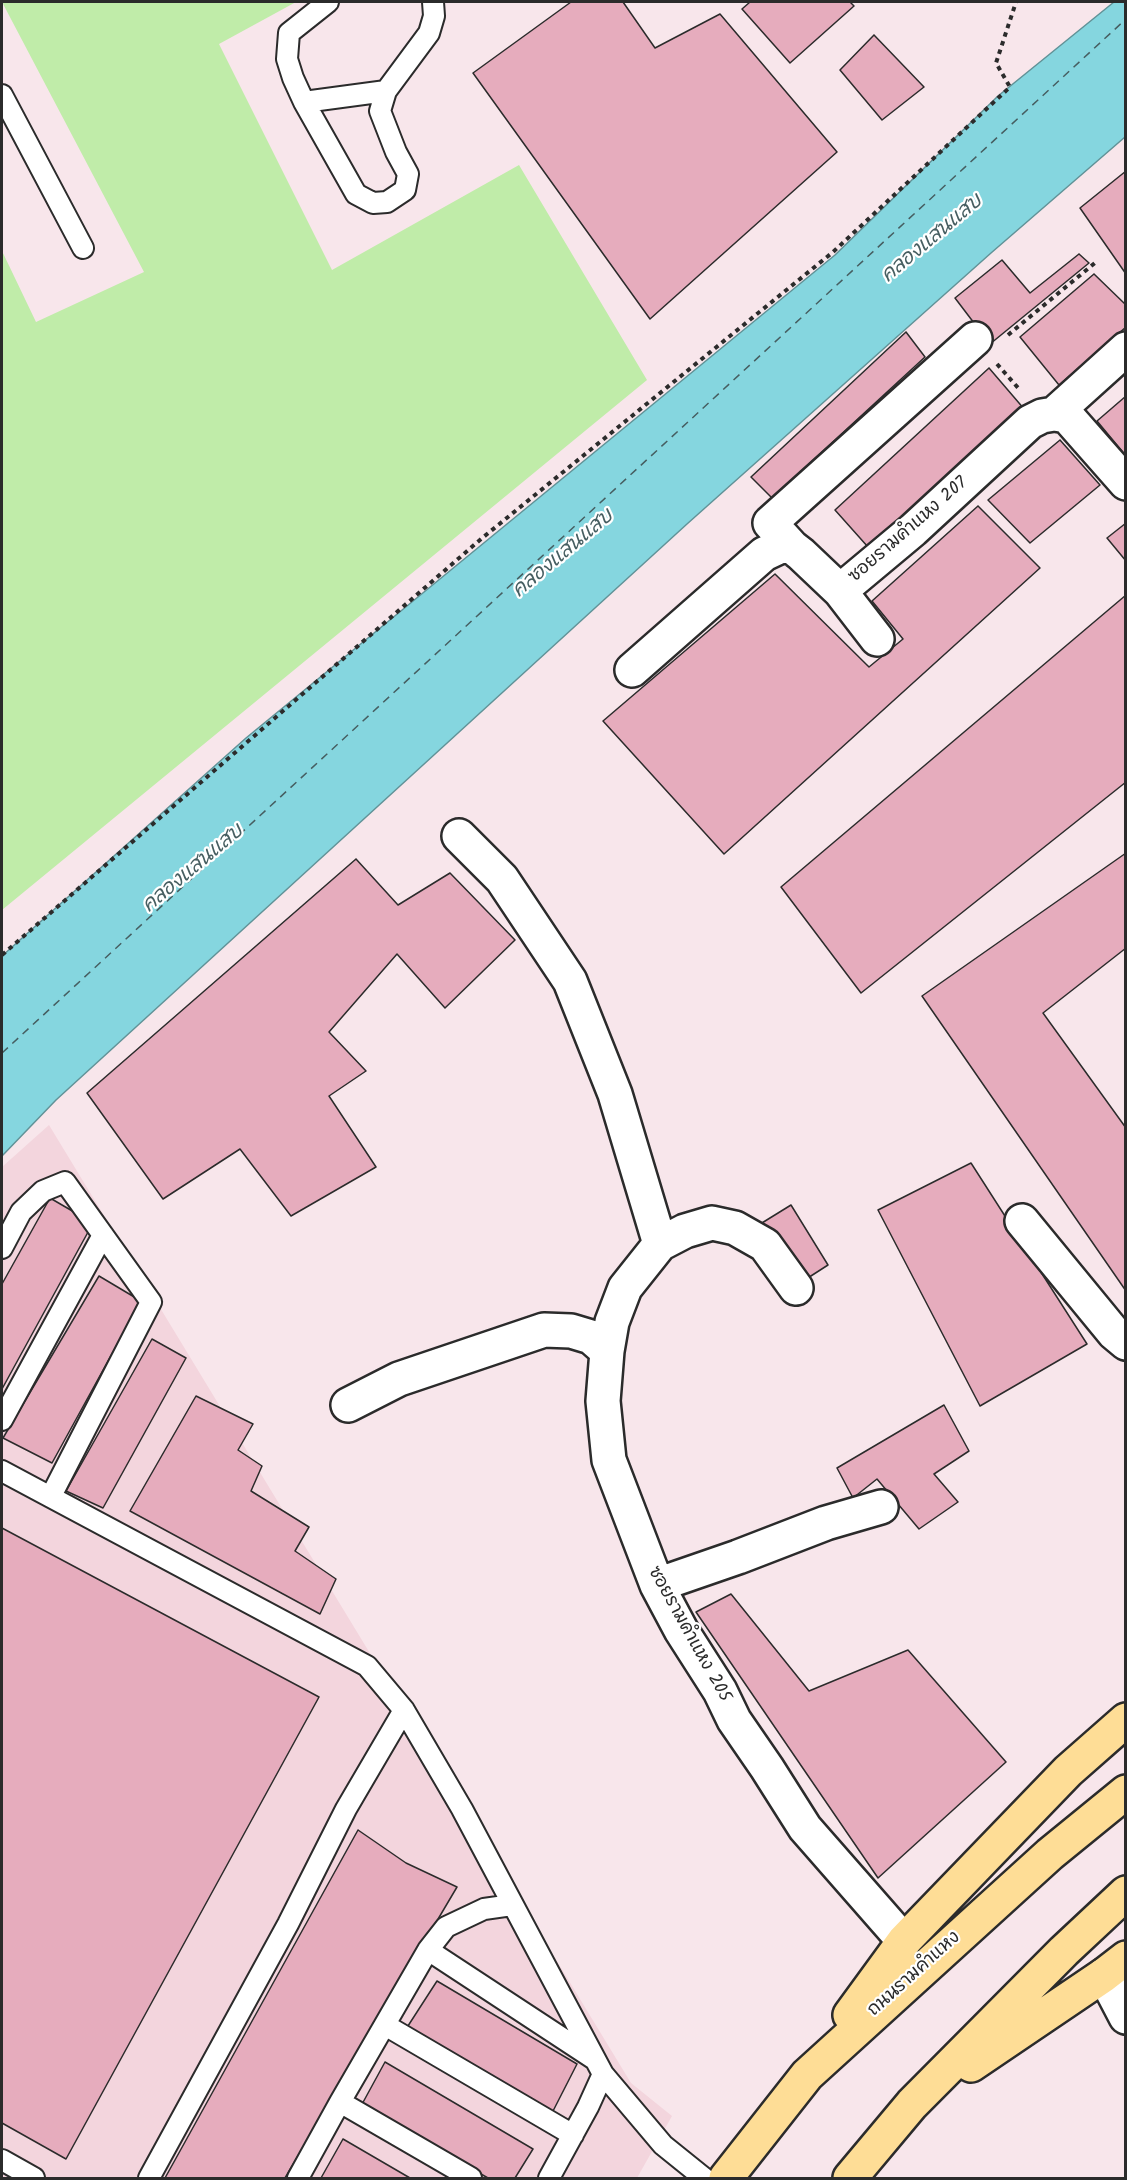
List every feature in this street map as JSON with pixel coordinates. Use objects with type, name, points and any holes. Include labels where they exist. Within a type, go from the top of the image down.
[{"type":"main road","points":[[807,2075],[904,1941],[1068,1771],[1125,1720]]},
{"type":"main road","name":"ถนนรามคำแหง","points":[[726,2178],[807,2075],[1041,1861],[1125,1792]]},
{"type":"main road","points":[[850,2178],[912,2104],[1125,1893]]},
{"type":"main road","points":[[912,2104],[1115,1967]]},
{"type":"street","name":"ซอยรามคำแหง 207","points":[[981,346],[770,523],[792,547],[840,591],[913,530],[1030,422],[1048,415],[1125,349]]},
{"type":"street","points":[[1048,415],[1067,416],[1125,483]]},
{"type":"street","points":[[633,670],[764,554],[781,546],[792,547]]},
{"type":"street","points":[[840,591],[877,639]]},
{"type":"street","points":[[459,836],[502,879],[570,981],[615,1094],[660,1244]]},
{"type":"street","points":[[1022,1221],[1114,1333],[1125,1343]]},
{"type":"street","name":"ซอยรามคำแหง 205","points":[[796,1288],[765,1245],[735,1228],[711,1223],[685,1231],[660,1244],[625,1288],[612,1322],[603,1401],[609,1460],[657,1585],[681,1630],[720,1691],[734,1720],[805,1828],[904,1941]]},
{"type":"street","points":[[348,1405],[399,1379],[544,1330],[572,1331],[591,1337],[607,1351]]},
{"type":"street","points":[[657,1585],[826,1523],[881,1508]]},
{"type":"street","points":[[1115,1967],[1125,2017]]},
{"type":"lane","points":[[328,2],[289,33],[287,59],[304,102],[356,194],[373,203],[387,202],[405,190],[408,174],[396,152],[380,111],[386,91],[429,33],[434,16],[433,2]]},
{"type":"lane","points":[[304,102],[386,91]]},
{"type":"lane","points":[[2,95],[83,248]]},
{"type":"lane","points":[[2,1248],[21,1212],[43,1191],[65,1182],[151,1302],[51,1496]]},
{"type":"lane","points":[[2,1420],[103,1235]]},
{"type":"lane","points":[[2,1471],[368,1666],[405,1710],[462,1809],[599,2067],[663,2145],[704,2178]]},
{"type":"lane","points":[[149,2178],[288,1924],[346,1809],[405,1710]]},
{"type":"lane","points":[[298,2178],[428,1950],[446,1927],[484,1909],[512,1905]]},
{"type":"lane","points":[[428,1950],[599,2067]]},
{"type":"lane","points":[[385,2025],[573,2134]]},
{"type":"lane","points":[[549,2178],[573,2134],[599,2067]]},
{"type":"lane","points":[[340,2102],[471,2178]]},
{"type":"lane","points":[[2,2160],[34,2178]]},
{"type":"path","points":[[2,955],[481,539],[833,252],[987,109],[1010,87],[996,63],[1016,2]]},
{"type":"path","points":[[1048,415],[981,346],[1096,262]]},
{"type":"shaded area","points":[[49,1125],[631,2083],[672,2116],[637,2178],[2,2178],[2,1167]]},
{"type":"green space","points":[[2,2],[296,2],[219,44],[332,270],[519,165],[647,380],[2,910],[2,251],[36,322],[144,272]]},
{"type":"water","name":"คลองแสนแสบ","points":[[1114,2],[1125,2],[1125,137],[687,524],[56,1100],[2,1156],[2,956],[246,738],[835,255],[998,96]]},
{"type":"building","points":[[571,2],[623,2],[655,48],[720,14],[837,152],[650,319],[473,73]]},
{"type":"building","points":[[750,2],[850,2],[854,6],[790,63],[742,9]]},
{"type":"building","points":[[874,35],[924,87],[882,120],[840,70]]},
{"type":"building","points":[[1126,171],[1126,274],[1080,208]]},
{"type":"building","points":[[1079,254],[1089,263],[990,344],[955,298],[1002,260],[1030,293]]},
{"type":"building","points":[[1094,274],[1126,305],[1126,327],[1059,385],[1020,337]]},
{"type":"building","points":[[906,332],[925,357],[772,498],[751,477]]},
{"type":"building","points":[[989,368],[1025,410],[868,547],[835,510]]},
{"type":"building","points":[[1126,396],[1126,456],[1097,421]]},
{"type":"building","points":[[1060,440],[1100,485],[1030,543],[988,500]]},
{"type":"building","points":[[978,506],[1040,568],[724,854],[603,721],[775,574],[869,667],[903,639],[872,601]]},
{"type":"building","points":[[1126,523],[1126,561],[1107,538]]},
{"type":"building","points":[[1126,595],[1126,782],[861,993],[781,887]]},
{"type":"building","points":[[1126,853],[1126,948],[1043,1013],[1126,1128],[1126,1291],[922,996]]},
{"type":"building","points":[[356,859],[398,905],[450,873],[515,940],[445,1008],[397,954],[329,1032],[366,1071],[329,1096],[376,1167],[291,1216],[240,1149],[163,1199],[87,1093]]},
{"type":"building","points":[[971,1163],[1087,1344],[980,1406],[878,1210]]},
{"type":"building","points":[[50,1198],[93,1223],[2,1389],[2,1284]]},
{"type":"building","points":[[791,1205],[828,1265],[800,1283],[757,1226]]},
{"type":"building","points":[[99,1276],[141,1301],[52,1463],[3,1438]]},
{"type":"building","points":[[152,1339],[186,1358],[103,1508],[66,1491]]},
{"type":"building","points":[[196,1396],[253,1424],[238,1450],[262,1466],[251,1491],[309,1527],[295,1551],[336,1579],[320,1614],[130,1511]]},
{"type":"building","points":[[944,1405],[969,1451],[934,1474],[958,1502],[919,1529],[877,1479],[853,1498],[837,1468]]},
{"type":"building","points":[[2,1528],[319,1697],[66,2159],[2,2123]]},
{"type":"building","points":[[731,1594],[809,1691],[908,1650],[1006,1762],[878,1878],[696,1612]]},
{"type":"building","points":[[358,1830],[406,1863],[457,1887],[285,2178],[165,2178]]},
{"type":"building","points":[[437,1981],[577,2064],[552,2113],[406,2029]]},
{"type":"building","points":[[385,2062],[533,2149],[515,2178],[488,2178],[361,2106]]},
{"type":"building","points":[[343,2139],[410,2178],[321,2178]]},
{"type":"ferry route","points":[[2,1053],[1126,19]]}]
